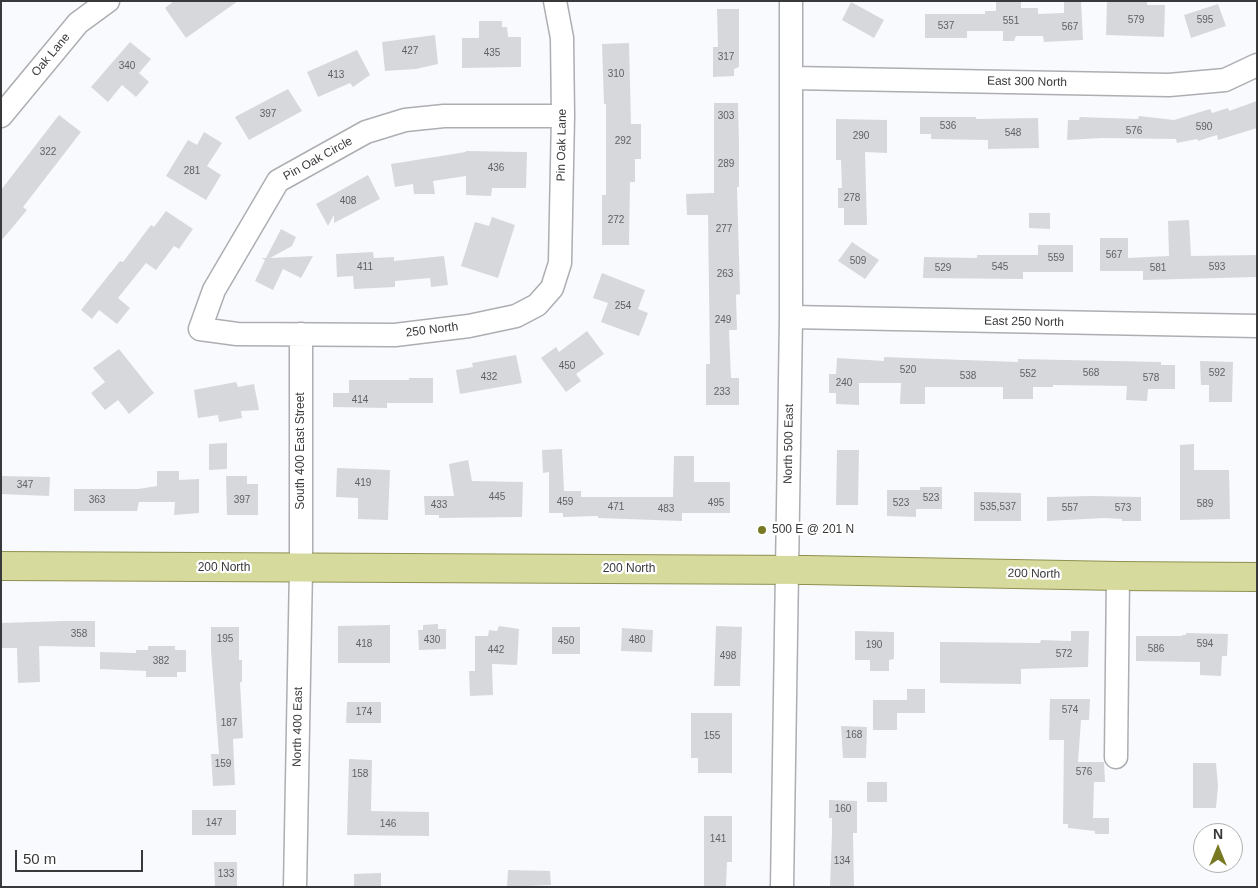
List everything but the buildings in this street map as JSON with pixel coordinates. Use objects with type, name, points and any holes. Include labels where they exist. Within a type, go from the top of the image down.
[{"type":"main road","name":"200 North","points":[[1,566],[788,570],[1257,577]]},
{"type":"street","name":"Oak Lane","points":[[1,116],[78,23],[108,1]]},
{"type":"street","name":"Pin Oak Lane","points":[[552,288],[560,263],[563,116],[562,38],[555,1]]},
{"type":"street","name":"North 500 East","points":[[782,887],[791,317],[791,1]]},
{"type":"street","name":"East 300 North","points":[[792,78],[1169,85],[1225,80],[1257,64]]},
{"type":"street","name":"Pin Oak Circle","points":[[301,334],[237,334],[200,329],[214,290],[278,181],[366,132],[405,120],[444,116],[563,116]]},
{"type":"street","name":"250 North","points":[[301,334],[395,335],[469,326],[516,316],[538,306],[552,288]]},
{"type":"street","name":"East 250 North","points":[[791,317],[1257,326]]},
{"type":"street","name":"South 400 East Street","points":[[301,334],[301,568]]},
{"type":"street","name":"North 400 East","points":[[295,887],[301,568]]},
{"type":"street","points":[[1116,757],[1118,576]]},
{"type":"place","name":"500 E @ 201 N","points":[[762,530]]}]
